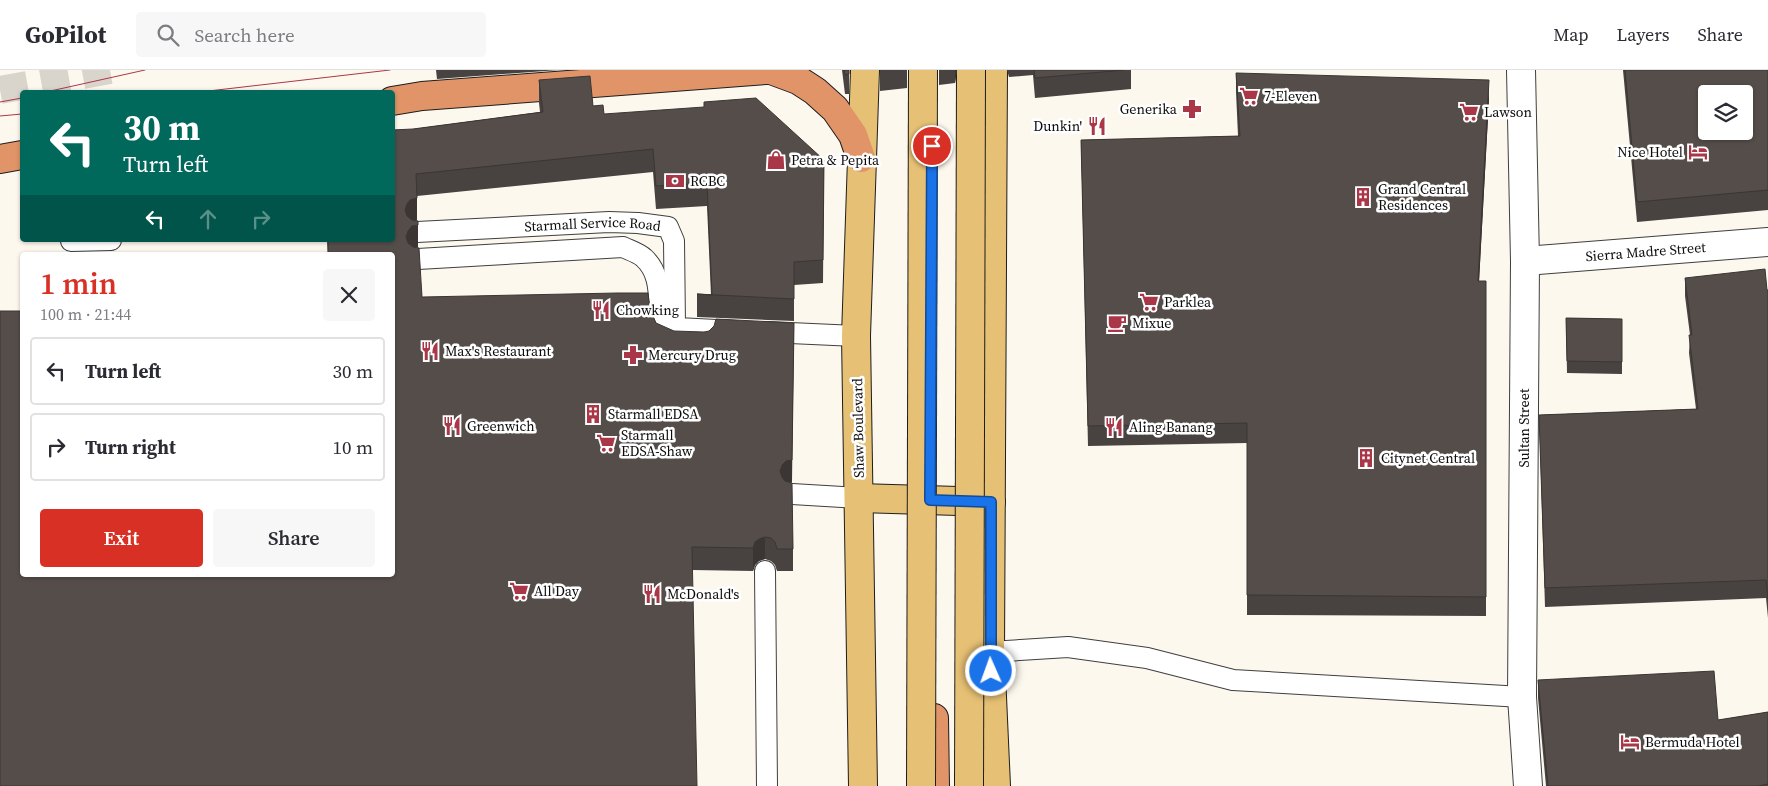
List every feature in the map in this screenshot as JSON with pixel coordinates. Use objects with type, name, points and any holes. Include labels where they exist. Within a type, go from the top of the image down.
[{"type":"highway","points":[[395,100],[766,70]]},
{"type":"highway","points":[[771,70],[798,80],[835,109],[853,135],[861,158]]},
{"type":"highway","points":[[934,70],[932,106],[930,500],[935,786]]},
{"type":"highway","points":[[0,159],[20,155]]},
{"type":"main road","name":"Shaw Boulevard","points":[[863,786],[856,336],[865,70]]},
{"type":"main road","points":[[921,786],[923,70]]},
{"type":"main road","points":[[969,786],[970,70]]},
{"type":"main road","points":[[992,70],[990,652],[996,786]]},
{"type":"main road","points":[[859,498],[991,502]]},
{"type":"street","name":"Sultan Street","points":[[1521,70],[1525,261],[1522,697],[1528,786]]},
{"type":"street","name":"Sierra Madre Street","points":[[1525,261],[1768,242]]},
{"type":"lane","name":"Starmall Service Road","points":[[417,232],[609,222],[668,227],[674,241],[675,324],[677,328],[856,336]]},
{"type":"lane","points":[[418,259],[623,247],[644,258],[658,278],[661,328],[665,338],[677,342],[726,343],[759,332]]},
{"type":"lane","points":[[792,494],[859,498]]},
{"type":"lane","points":[[765,571],[767,786]]},
{"type":"lane","points":[[990,652],[1068,647],[1147,658],[1233,680],[1522,697]]},
{"type":"building","points":[[844,70],[849,70],[849,74],[845,75]]},
{"type":"building","points":[[1034,70],[1124,70],[1035,78]]},
{"type":"building","name":"Nice Hotel","points":[[1625,70],[1768,70],[1768,190],[1637,202]]},
{"type":"building","points":[[1236,73],[1489,80],[1478,281],[1486,281],[1486,597],[1247,595],[1247,423],[1088,426],[1081,140],[1240,136]]},
{"type":"building","name":"Starmall EDSA-Shaw","points":[[590,76],[593,106],[603,105],[604,114],[704,107],[704,102],[756,98],[824,160],[823,260],[794,262],[794,299],[712,295],[707,183],[656,186],[653,149],[416,174],[417,198],[410,200],[405,210],[407,216],[412,220],[418,221],[418,225],[412,226],[406,237],[408,243],[413,247],[419,248],[422,297],[648,293],[650,309],[656,323],[674,331],[709,331],[714,326],[716,319],[794,323],[792,460],[786,461],[780,471],[785,481],[792,483],[793,549],[777,549],[775,542],[771,538],[765,537],[755,542],[753,548],[692,547],[697,786],[0,786],[0,311],[20,311],[20,577],[395,577],[395,252],[328,252],[328,242],[395,242],[395,130],[543,112],[539,80]]},
{"type":"building","points":[[1765,269],[1768,290],[1768,599],[1766,580],[1545,588],[1539,415],[1698,409],[1689,335],[1692,335],[1685,278]]},
{"type":"building","points":[[1566,318],[1622,319],[1622,362],[1567,361]]},
{"type":"building","name":"Bermuda Hotel","points":[[1714,671],[1718,720],[1768,712],[1768,784],[1758,786],[1548,786],[1538,680]]},
{"type":"tunnel","points":[[0,90],[110,70]]},
{"type":"tram line","points":[[55,90],[145,70]]},
{"type":"tram line","points":[[217,90],[390,70]]},
{"type":"tram line","points":[[0,102],[20,98]]},
{"type":"tram line","points":[[0,116],[20,114]]},
{"type":"place","name":"7-Eleven","points":[[1249,96]]},
{"type":"place","name":"Generika","points":[[1192,109]]},
{"type":"place","name":"Lawson","points":[[1469,112]]},
{"type":"place","name":"Dunkin'","points":[[1097,126]]},
{"type":"place","name":"Nice Hotel","points":[[1698,152]]},
{"type":"place","name":"Petra & Pepita","points":[[776,160]]},
{"type":"place","name":"RCBC","points":[[675,181]]},
{"type":"place","name":"Grand Central Residences","points":[[1363,197]]},
{"type":"place","name":"Parklea","points":[[1149,302]]},
{"type":"place","name":"Chowking","points":[[601,310]]},
{"type":"place","name":"Mixue","points":[[1117,323]]},
{"type":"place","name":"Max's Restaurant","points":[[430,351]]},
{"type":"place","name":"Mercury Drug","points":[[633,355]]},
{"type":"place","name":"Starmall EDSA","points":[[593,414]]},
{"type":"place","name":"Greenwich","points":[[452,426]]},
{"type":"place","name":"Aling Banang","points":[[1114,427]]},
{"type":"place","name":"Starmall EDSA-Shaw","points":[[606,443]]},
{"type":"place","name":"Citynet Central","points":[[1366,458]]},
{"type":"place","name":"All Day","points":[[519,591]]},
{"type":"place","name":"McDonald's","points":[[652,594]]},
{"type":"place","name":"Bermuda Hotel","points":[[1630,742]]},
{"type":"route","points":[[932,146],[930,500],[991,502],[991,671]]}]
